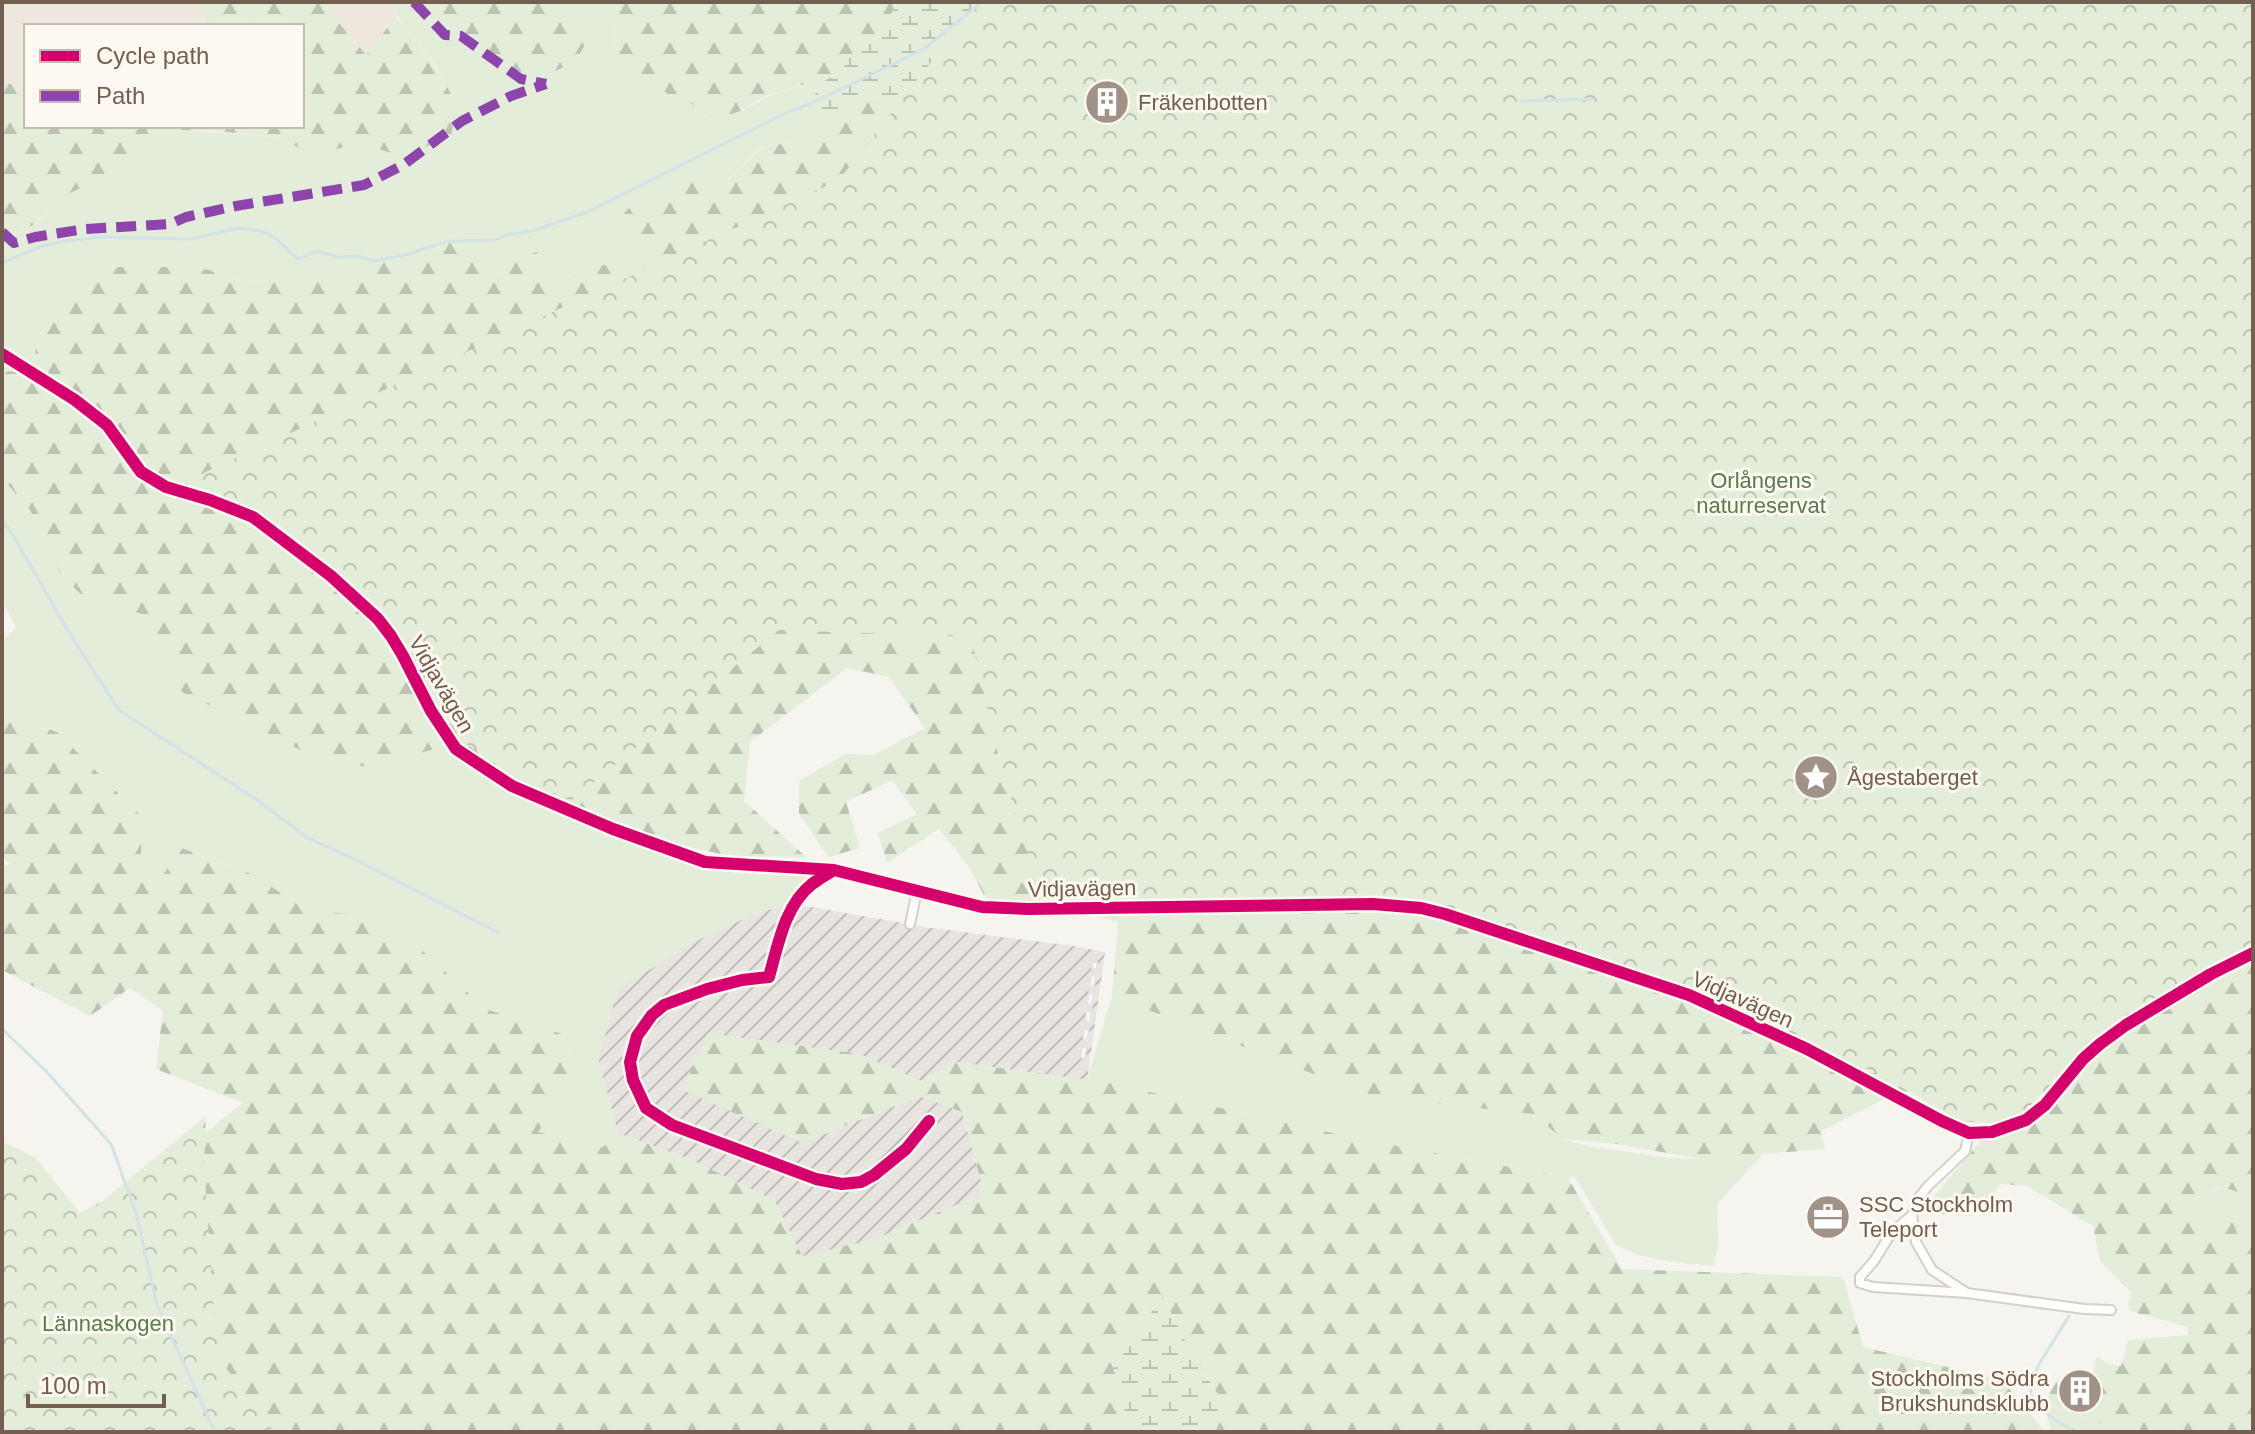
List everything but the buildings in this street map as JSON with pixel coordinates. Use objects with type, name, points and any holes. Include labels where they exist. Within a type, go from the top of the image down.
[{"type":"street","name":"Vidjavägen","points":[[2,354],[75,400],[107,425],[141,472],[166,487],[253,517],[331,576],[378,619],[391,636],[431,711],[456,749],[512,786],[613,829],[705,862],[834,870],[982,907],[1373,904],[1421,908],[1689,995],[1807,1049],[1969,1133]]},
{"type":"street","points":[[834,870],[811,885],[794,904],[769,977],[707,989],[664,1005],[644,1024],[630,1062],[638,1095],[646,1108],[672,1125],[795,1172],[842,1184],[861,1182],[874,1175],[906,1149],[929,1121]]},
{"type":"street","points":[[910,924],[917,891]]},
{"type":"street","points":[[2111,1310],[1967,1293],[1873,1287],[1860,1283],[1860,1277],[1892,1232],[1912,1215],[1919,1197],[1929,1185],[1965,1151],[1969,1133],[1992,1132],[2026,1120],[2045,1105],[2083,1059],[2100,1044],[2199,981],[2253,953]]},
{"type":"street","points":[[1912,1215],[1916,1242],[1932,1270],[1967,1293]]},
{"type":"shaded area","points":[[2,2],[203,2],[202,24],[24,24],[24,91],[2,80]]},
{"type":"shaded area","points":[[332,2],[391,2],[396,17],[366,56],[328,10]]},
{"type":"shaded area","points":[[794,904],[931,928],[1105,952],[1087,1080],[956,1062],[921,1081],[859,1054],[802,1143],[920,1096],[962,1112],[985,1193],[875,1239],[802,1257],[774,1201],[692,1160],[618,1133],[598,1059],[618,989],[694,942],[756,913]]},
{"type":"green space","points":[[203,2],[332,2],[328,10],[366,55],[396,17],[429,56],[457,106],[451,137],[401,156],[358,143],[334,150],[302,149],[276,137],[215,131],[182,130],[141,139],[109,174],[54,201],[36,224],[2,239],[2,80],[24,91],[24,128],[304,128],[304,24],[202,24]]},
{"type":"green space","points":[[391,2],[411,2],[492,61],[521,72],[553,72],[575,62],[585,46],[558,2],[617,2],[614,13],[615,57],[628,72],[652,77],[667,94],[698,107],[711,121],[743,110],[779,92],[807,86],[817,86],[813,107],[817,105],[829,117],[809,134],[790,143],[763,146],[727,180],[675,182],[660,194],[629,209],[677,266],[659,293],[642,263],[579,271],[553,279],[537,267],[537,253],[503,274],[488,270],[470,241],[440,245],[431,251],[382,262],[350,279],[325,279],[300,284],[225,279],[210,270],[187,267],[118,267],[56,316],[35,350],[39,376],[8,371],[2,376],[2,239],[36,225],[54,201],[109,174],[141,139],[182,130],[276,137],[302,149],[334,150],[358,143],[401,156],[457,106],[436,66],[402,24]]},
{"type":"green space","points":[[411,2],[558,2],[585,45],[575,62],[553,72],[521,72],[492,61]]},
{"type":"green space","points":[[617,2],[897,2],[875,39],[850,56],[843,69],[830,79],[817,86],[800,85],[766,96],[740,111],[712,121],[698,107],[667,94],[652,77],[628,72],[615,57],[614,13]]},
{"type":"green space","points":[[897,2],[1059,2],[916,111],[894,107],[876,96],[863,99],[847,115],[829,117],[818,106],[813,107],[817,86],[843,69],[862,43],[875,39]]},
{"type":"green space","name":"Orlångens naturreservat","points":[[978,2],[2253,2],[2253,942],[2119,1021],[2093,1041],[2018,1115],[1993,1123],[1963,1121],[1809,1039],[1729,1002],[1604,959],[1416,901],[1327,898],[1042,900],[999,758],[971,637],[779,630],[571,801],[501,767],[468,745],[443,714],[378,604],[337,567],[236,504],[184,482],[839,180]]},
{"type":"green space","points":[[876,96],[894,107],[916,111],[1935,1094],[1900,1091],[1821,1131],[1825,1149],[1701,1159],[1616,1144],[1563,1139],[1533,1114],[1370,1096],[1112,996],[1118,922],[1067,910],[1005,912],[984,895],[969,867],[939,829],[887,863],[878,833],[917,814],[892,780],[846,802],[860,848],[828,857],[799,813],[799,781],[845,754],[873,755],[925,728],[889,677],[847,668],[750,742],[744,801],[806,857],[729,856],[629,828],[513,782],[456,749],[442,747],[417,754],[403,762],[370,767],[319,761],[182,692],[145,615],[84,597],[61,576],[30,510],[2,478],[2,376],[8,371],[39,375],[35,350],[56,316],[118,267],[187,267],[210,270],[225,279],[300,284],[325,279],[350,279],[382,262],[431,251],[451,241],[470,241],[488,270],[502,274],[511,261],[537,252],[538,267],[553,279],[602,265],[642,263],[669,318],[677,266],[670,255],[649,254],[610,229],[628,209],[660,194],[675,182],[728,180],[764,146],[790,143],[809,134],[829,117],[847,115],[863,99]]},
{"type":"green space","points":[[2,478],[30,510],[61,576],[84,597],[145,615],[157,638],[293,746],[319,761],[370,767],[403,762],[417,754],[442,747],[456,749],[579,816],[705,862],[834,870],[794,904],[756,913],[694,942],[618,989],[598,1059],[618,1133],[603,1147],[537,1132],[560,1101],[580,1040],[486,1009],[416,945],[372,916],[308,912],[256,876],[183,848],[153,890],[141,853],[142,817],[57,732],[2,712],[2,641],[16,628],[2,599]]},
{"type":"green space","points":[[2,712],[57,732],[142,817],[141,853],[153,889],[182,848],[256,876],[308,912],[372,915],[416,945],[486,1009],[580,1040],[560,1101],[538,1132],[603,1147],[618,1133],[692,1160],[775,1201],[802,1256],[875,1239],[984,1193],[962,1112],[919,1096],[802,1143],[682,1090],[708,1033],[859,1054],[921,1081],[956,1062],[1110,1083],[1350,1137],[1568,1178],[1622,1269],[1843,1277],[1863,1347],[2002,1380],[2045,1432],[1216,1432],[1219,1396],[1191,1352],[1162,1296],[1113,1369],[1127,1397],[1120,1432],[2,1432],[2,1169],[66,1220],[151,1176],[243,1103],[156,1069],[163,1011],[130,988],[90,1016],[2,970],[2,866],[10,864],[2,856]]},
{"type":"green space","points":[[2253,952],[2253,1192],[2243,1194],[2227,1188],[2213,1189],[2202,1196],[2193,1211],[2205,1221],[2232,1220],[2238,1235],[2253,1238],[2253,1432],[2116,1432],[2044,1403],[2059,1377],[2063,1398],[2079,1407],[2101,1400],[2093,1374],[2097,1356],[2108,1364],[2121,1366],[2128,1340],[2188,1335],[2188,1327],[2130,1311],[2131,1292],[2100,1261],[2093,1226],[2027,1186],[2000,1184],[1983,1212],[1969,1216],[1921,1212],[1983,1138],[2002,1134],[2029,1120],[2100,1044]]},
{"type":"green space","points":[[1112,996],[1370,1096],[1533,1114],[1563,1139],[1586,1146],[1671,1158],[1763,1154],[1717,1204],[1718,1247],[1713,1266],[1651,1258],[1616,1245],[1574,1176],[1568,1178],[1350,1137],[1087,1080]]},
{"type":"green space","name":"Lännaskogen","points":[[206,1116],[204,1164],[220,1360],[274,1432],[2,1432],[2,1141],[36,1158],[83,1217]]},
{"type":"green space","points":[[2230,1188],[2243,1194],[2253,1192],[2253,1238],[2221,1229],[2193,1212],[2199,1199],[2207,1192]]},
{"type":"green space","points":[[1162,1296],[1191,1352],[1219,1396],[1216,1432],[1120,1432],[1127,1397],[1113,1369]]},
{"type":"green space","points":[[2044,1404],[2095,1421],[2116,1432],[2051,1432]]},
{"type":"waterway","points":[[2,263],[42,246],[66,241],[102,237],[192,239],[238,228],[262,231],[275,238],[298,259],[317,251],[374,261],[411,254],[451,241],[495,240],[532,231],[587,212],[788,112],[924,49],[982,2]]},
{"type":"waterway","points":[[1521,101],[1593,99]]},
{"type":"waterway","points":[[2,522],[10,530],[71,636],[119,710],[254,798],[308,838],[499,933]]},
{"type":"waterway","points":[[2,1029],[46,1071],[111,1144],[136,1213],[157,1305],[215,1432]]},
{"type":"waterway","points":[[2069,1316],[2038,1366],[2030,1393],[2050,1416],[2076,1432]]},
{"type":"railway","points":[[1083,1057],[1095,963]]},
{"type":"marked path","points":[[414,2],[445,35],[461,36],[521,79],[546,84]]},
{"type":"marked path","points":[[2,232],[14,243],[85,229],[170,224],[186,217],[236,206],[364,185],[403,165],[462,121],[511,96],[546,84]]},
{"type":"cycle path","points":[[2,354],[75,400],[107,425],[141,472],[166,487],[253,517],[331,576],[378,619],[391,636],[431,711],[456,749],[512,786],[613,829],[705,862],[834,870],[982,907],[1373,904],[1421,908],[1689,995],[1807,1049],[1969,1133],[1992,1132],[2026,1120],[2045,1105],[2083,1059],[2100,1044],[2211,974],[2253,953]]},
{"type":"cycle path","points":[[834,870],[812,884],[795,903],[784,926],[769,977],[707,989],[664,1005],[652,1015],[637,1036],[630,1062],[633,1080],[646,1108],[672,1125],[816,1179],[842,1184],[861,1182],[874,1175],[906,1149],[929,1121]]},
{"type":"place","name":"Fräkenbotten","points":[[1107,102]]},
{"type":"place","name":"Ågestaberget","points":[[1816,777]]},
{"type":"place","name":"SSC Stockholm Teleport","points":[[1828,1217]]},
{"type":"place","name":"Stockholms Södra Brukshundsklubb","points":[[2080,1391]]}]
